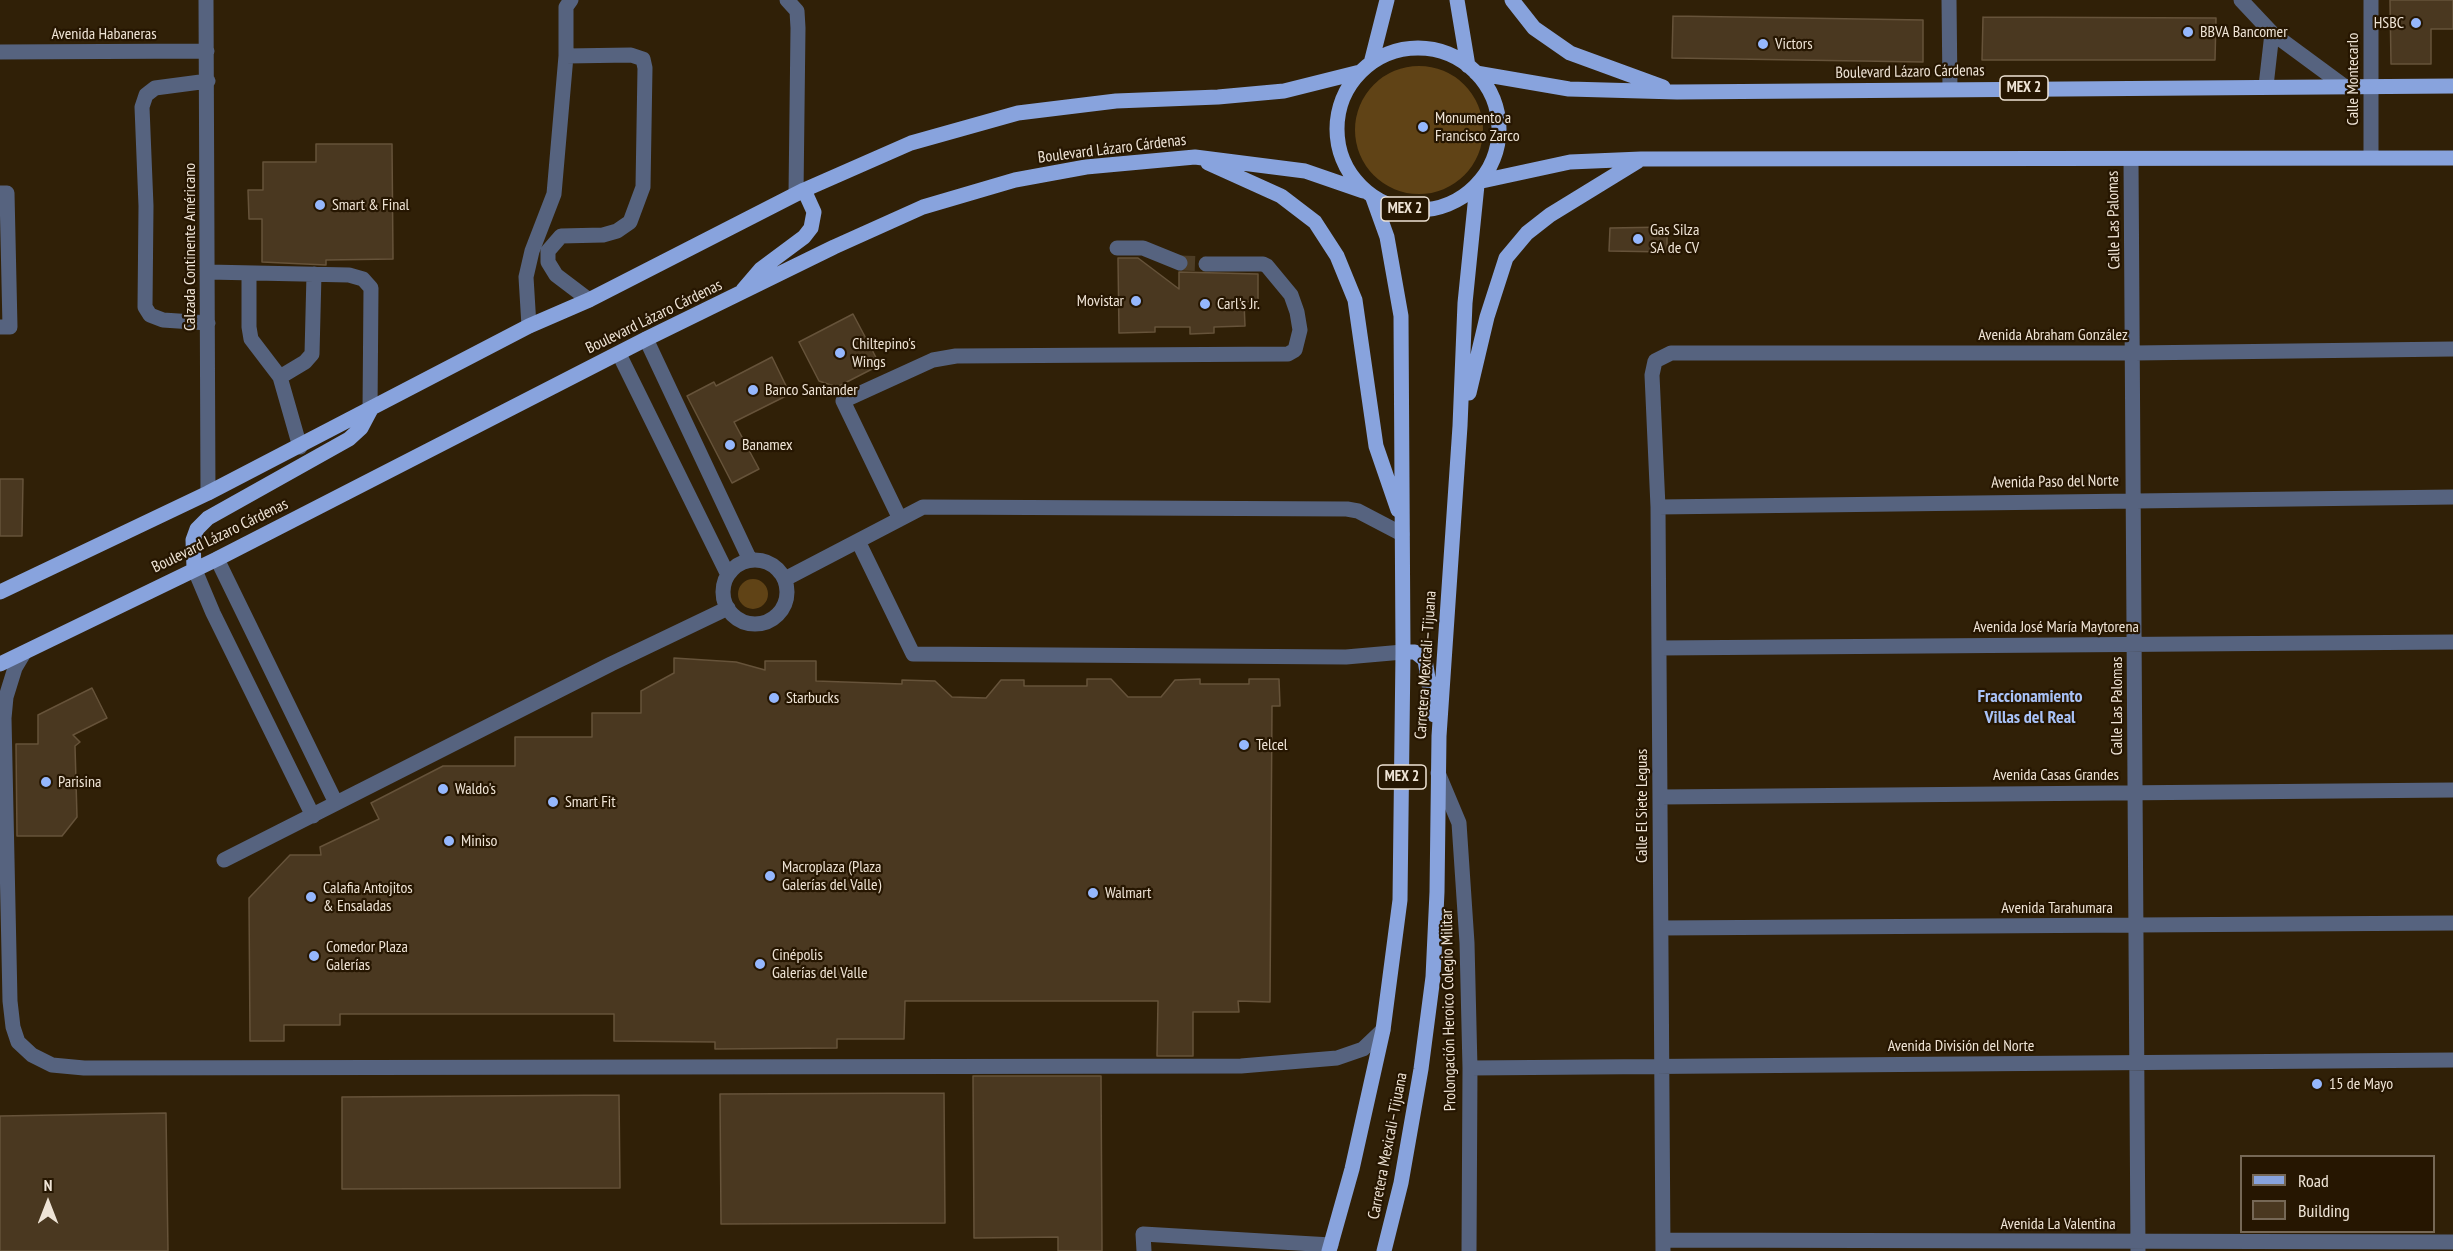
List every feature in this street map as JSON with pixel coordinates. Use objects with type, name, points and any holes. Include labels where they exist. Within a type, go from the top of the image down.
[{"type":"main road","points":[[0,592],[208,494],[530,326],[589,300],[800,192],[911,143],[1018,113],[1116,101],[1218,97],[1284,91],[1366,68],[1387,0]]},
{"type":"main road","points":[[1457,0],[1472,69]]},
{"type":"main road","points":[[1512,0],[1534,28],[1570,53],[1677,92]]},
{"type":"main road","name":"MEX 2","points":[[1410,49],[1431,49],[1450,55],[1472,69],[1490,91],[1498,111],[1499,134],[1495,155],[1479,183],[1460,199],[1439,208],[1417,211],[1395,207],[1368,194],[1343,161],[1338,143],[1337,124],[1344,96],[1366,68],[1389,53],[1410,49]]},
{"type":"main road","name":"Boulevard Lázaro Cárdenas","points":[[1472,69],[1569,89],[1677,92],[2453,86]]},
{"type":"main road","points":[[1195,157],[1281,196],[1315,222],[1337,256],[1355,300],[1376,446],[1402,528]]},
{"type":"main road","name":"Boulevard Lázaro Cárdenas","points":[[0,663],[194,568],[217,559],[646,339],[834,247],[933,204],[1016,180],[1086,167],[1195,157],[1305,171],[1368,194]]},
{"type":"main road","points":[[1461,426],[1465,303],[1479,183],[1570,162],[1641,159],[2453,158]]},
{"type":"main road","name":"MEX 2","points":[[1461,426],[1487,317],[1506,258],[1527,233],[1550,215],[1641,159]]},
{"type":"main road","points":[[740,295],[748,282],[761,269],[804,237],[811,228],[814,212],[800,192]]},
{"type":"main road","name":"Carretera Mexicali–Tijuana","points":[[1330,1248],[1352,1169],[1383,1030],[1400,900],[1403,652],[1401,316],[1387,237],[1368,194]]},
{"type":"main road","points":[[194,568],[192,540],[197,529],[208,518],[349,439],[361,428],[370,411]]},
{"type":"main road","name":"Carretera Mexicali–Tijuana","points":[[1384,1251],[1401,1183],[1421,1069],[1433,977],[1437,892],[1438,736],[1461,426]]},
{"type":"main road","points":[[1403,652],[1415,652],[1425,660],[1438,736]]},
{"type":"street","name":"Calzada Continente Américano","points":[[206,0],[208,494]]},
{"type":"street","points":[[530,326],[526,277],[532,251],[554,194],[566,56],[566,7],[571,0]]},
{"type":"street","points":[[787,0],[798,11],[800,192]]},
{"type":"street","points":[[1949,0],[1950,89]]},
{"type":"street","points":[[2241,0],[2272,33],[2344,86]]},
{"type":"street","name":"Calle Montecarlo","points":[[2371,0],[2371,157]]},
{"type":"street","points":[[2266,86],[2272,33]]},
{"type":"street","name":"Avenida Habaneras","points":[[0,52],[207,51]]},
{"type":"street","points":[[566,56],[631,55],[643,59],[645,68],[643,187],[630,222],[617,231],[603,235],[561,236],[548,251],[548,262],[556,275],[589,300]]},
{"type":"street","points":[[208,81],[155,88],[146,95],[142,107],[146,206],[145,307],[150,315],[163,320],[208,323]]},
{"type":"street","name":"Calle Las Palomas","points":[[2131,160],[2135,499],[2138,1247]]},
{"type":"street","points":[[3,193],[5,327]]},
{"type":"street","points":[[1118,248],[1143,248],[1180,263]]},
{"type":"street","points":[[900,519],[843,401],[933,360],[956,356],[1288,354],[1295,350],[1299,344],[1298,321],[1291,295],[1267,266],[1263,264],[1206,264]]},
{"type":"street","points":[[208,272],[349,275],[363,279],[370,288],[370,411]]},
{"type":"street","points":[[249,273],[251,339],[280,377],[300,447]]},
{"type":"street","points":[[280,377],[305,362],[312,354],[314,274]]},
{"type":"street","points":[[646,339],[750,560]]},
{"type":"street","name":"Avenida Abraham González","points":[[1655,361],[1671,353],[2134,353],[2453,349]]},
{"type":"street","points":[[619,354],[728,574]]},
{"type":"street","name":"Calle El Siete Leguas","points":[[1655,361],[1652,375],[1658,507],[1663,1245]]},
{"type":"street","points":[[690,496],[714,483]]},
{"type":"street","name":"Avenida Paso del Norte","points":[[1658,507],[2135,499],[2453,497]]},
{"type":"street","points":[[785,579],[923,507],[1332,508],[1358,511],[1402,528]]},
{"type":"street","points":[[858,541],[913,654],[1371,656],[1403,652]]},
{"type":"street","points":[[217,559],[336,803]]},
{"type":"street","points":[[750,560],[771,564],[785,579],[788,589],[782,610],[765,622],[744,622],[728,608],[723,591],[728,574],[734,568],[750,560]]},
{"type":"street","points":[[194,568],[213,613],[313,816]]},
{"type":"street","points":[[224,860],[728,608]]},
{"type":"street","name":"Avenida José María Maytorena","points":[[1659,648],[2453,642]]},
{"type":"street","points":[[24,653],[15,668],[6,697],[4,718],[10,1001],[13,1027],[18,1042],[32,1055],[52,1065],[84,1068],[1241,1066],[1293,1064],[1336,1058],[1363,1049],[1383,1030]]},
{"type":"street","name":"Prolongación Heroico Colegio Militar","points":[[1438,772],[1460,823],[1467,943],[1470,1068],[1469,1251]]},
{"type":"street","name":"Avenida Casas Grandes","points":[[1660,797],[2453,790]]},
{"type":"street","name":"Avenida Tarahumara","points":[[1661,928],[2453,923]]},
{"type":"street","name":"Avenida División del Norte","points":[[1470,1068],[2453,1060]]},
{"type":"street","points":[[1144,1251],[1143,1234],[1330,1248]]},
{"type":"street","name":"Avenida La Valentina","points":[[1663,1245],[2138,1247],[2453,1242]]},
{"type":"shaded area","points":[[1419,66],[1443,71],[1464,85],[1478,106],[1483,130],[1478,154],[1464,175],[1443,189],[1419,194],[1395,189],[1374,175],[1360,154],[1355,130],[1360,106],[1374,85],[1395,71]]},
{"type":"shaded area","points":[[753,579],[764,583],[768,594],[764,605],[753,609],[742,605],[738,594],[742,583]]},
{"type":"building","points":[[2390,0],[2453,0],[2453,29],[2431,29],[2431,64],[2391,64]]},
{"type":"building","points":[[1673,16],[1923,20],[1923,62],[1672,58]]},
{"type":"building","points":[[1983,17],[2216,18],[2215,60],[1982,60]]},
{"type":"building","name":"Smart & Final","points":[[316,144],[392,144],[393,259],[326,260],[326,265],[262,262],[262,219],[249,219],[248,190],[263,190],[263,162],[316,162]]},
{"type":"building","name":"Gas Silza SA de CV","points":[[1667,227],[1667,252],[1609,251],[1610,228]]},
{"type":"building","points":[[1118,258],[1138,258],[1179,289],[1179,272],[1258,274],[1258,301],[1244,302],[1245,326],[1214,327],[1214,333],[1190,334],[1190,327],[1155,327],[1155,332],[1119,333]]},
{"type":"building","name":"Chiltepino's Wings","points":[[853,314],[880,365],[837,387],[819,381],[799,342]]},
{"type":"building","points":[[772,357],[790,394],[734,422],[759,469],[732,483],[687,396],[714,382],[716,386]]},
{"type":"building","points":[[0,479],[23,479],[22,536],[0,536]]},
{"type":"building","name":"Macroplaza (Plaza Galerías del Valle)","points":[[674,658],[736,662],[765,670],[765,661],[816,661],[816,681],[902,684],[902,680],[935,681],[952,697],[986,698],[1001,680],[1024,680],[1024,686],[1087,686],[1087,679],[1111,679],[1128,697],[1161,697],[1175,680],[1200,679],[1200,684],[1249,684],[1249,679],[1279,679],[1280,706],[1272,706],[1270,1002],[1238,1001],[1239,1012],[1193,1012],[1193,1056],[1157,1056],[1158,1001],[905,1001],[904,1039],[837,1039],[837,1048],[715,1049],[715,1042],[614,1041],[614,1014],[340,1014],[340,1025],[284,1025],[284,1041],[250,1041],[249,898],[290,855],[321,855],[320,847],[379,819],[371,803],[443,766],[515,766],[515,737],[592,737],[592,713],[641,713],[641,691],[674,673]]},
{"type":"building","name":"Parisina","points":[[92,688],[107,718],[73,735],[80,742],[75,746],[77,817],[62,836],[17,836],[16,744],[38,744],[38,715]]},
{"type":"building","points":[[973,1076],[1101,1076],[1102,1251],[1058,1251],[1058,1237],[974,1238]]},
{"type":"building","points":[[944,1093],[945,1223],[721,1224],[720,1094]]},
{"type":"building","points":[[619,1095],[620,1188],[342,1189],[342,1097]]},
{"type":"building","points":[[166,1113],[168,1251],[0,1251],[0,1116]]},
{"type":"tunnel","points":[[1180,263],[1206,264]]},
{"type":"place","name":"HSBC","points":[[2416,23]]},
{"type":"place","name":"BBVA Bancomer","points":[[2188,32]]},
{"type":"place","name":"Victors","points":[[1763,44]]},
{"type":"place","name":"Monumento a Francisco Zarco","points":[[1423,127]]},
{"type":"place","name":"Smart & Final","points":[[320,205]]},
{"type":"place","name":"Gas Silza SA de CV","points":[[1638,239]]},
{"type":"place","name":"Movistar","points":[[1136,301]]},
{"type":"place","name":"Carl's Jr.","points":[[1205,304]]},
{"type":"place","name":"Chiltepino's Wings","points":[[840,353]]},
{"type":"place","name":"Banco Santander","points":[[753,390]]},
{"type":"place","name":"Banamex","points":[[730,445]]},
{"type":"place","name":"Starbucks","points":[[774,698]]},
{"type":"place","name":"Telcel","points":[[1244,745]]},
{"type":"place","name":"Parisina","points":[[46,782]]},
{"type":"place","name":"Waldo's","points":[[443,789]]},
{"type":"place","name":"Smart Fit","points":[[553,802]]},
{"type":"place","name":"Miniso","points":[[449,841]]},
{"type":"place","name":"Macroplaza (Plaza Galerías del Valle)","points":[[770,876]]},
{"type":"place","name":"Walmart","points":[[1093,893]]},
{"type":"place","name":"Calafia Antojitos & Ensaladas","points":[[311,897]]},
{"type":"place","name":"Comedor Plaza Galerías","points":[[314,956]]},
{"type":"place","name":"Cinépolis Galerías del Valle","points":[[760,964]]},
{"type":"place","name":"15 de Mayo","points":[[2317,1084]]},
{"type":"district","name":"Fraccionamiento Villas del Real","points":[[2030,707]]}]
